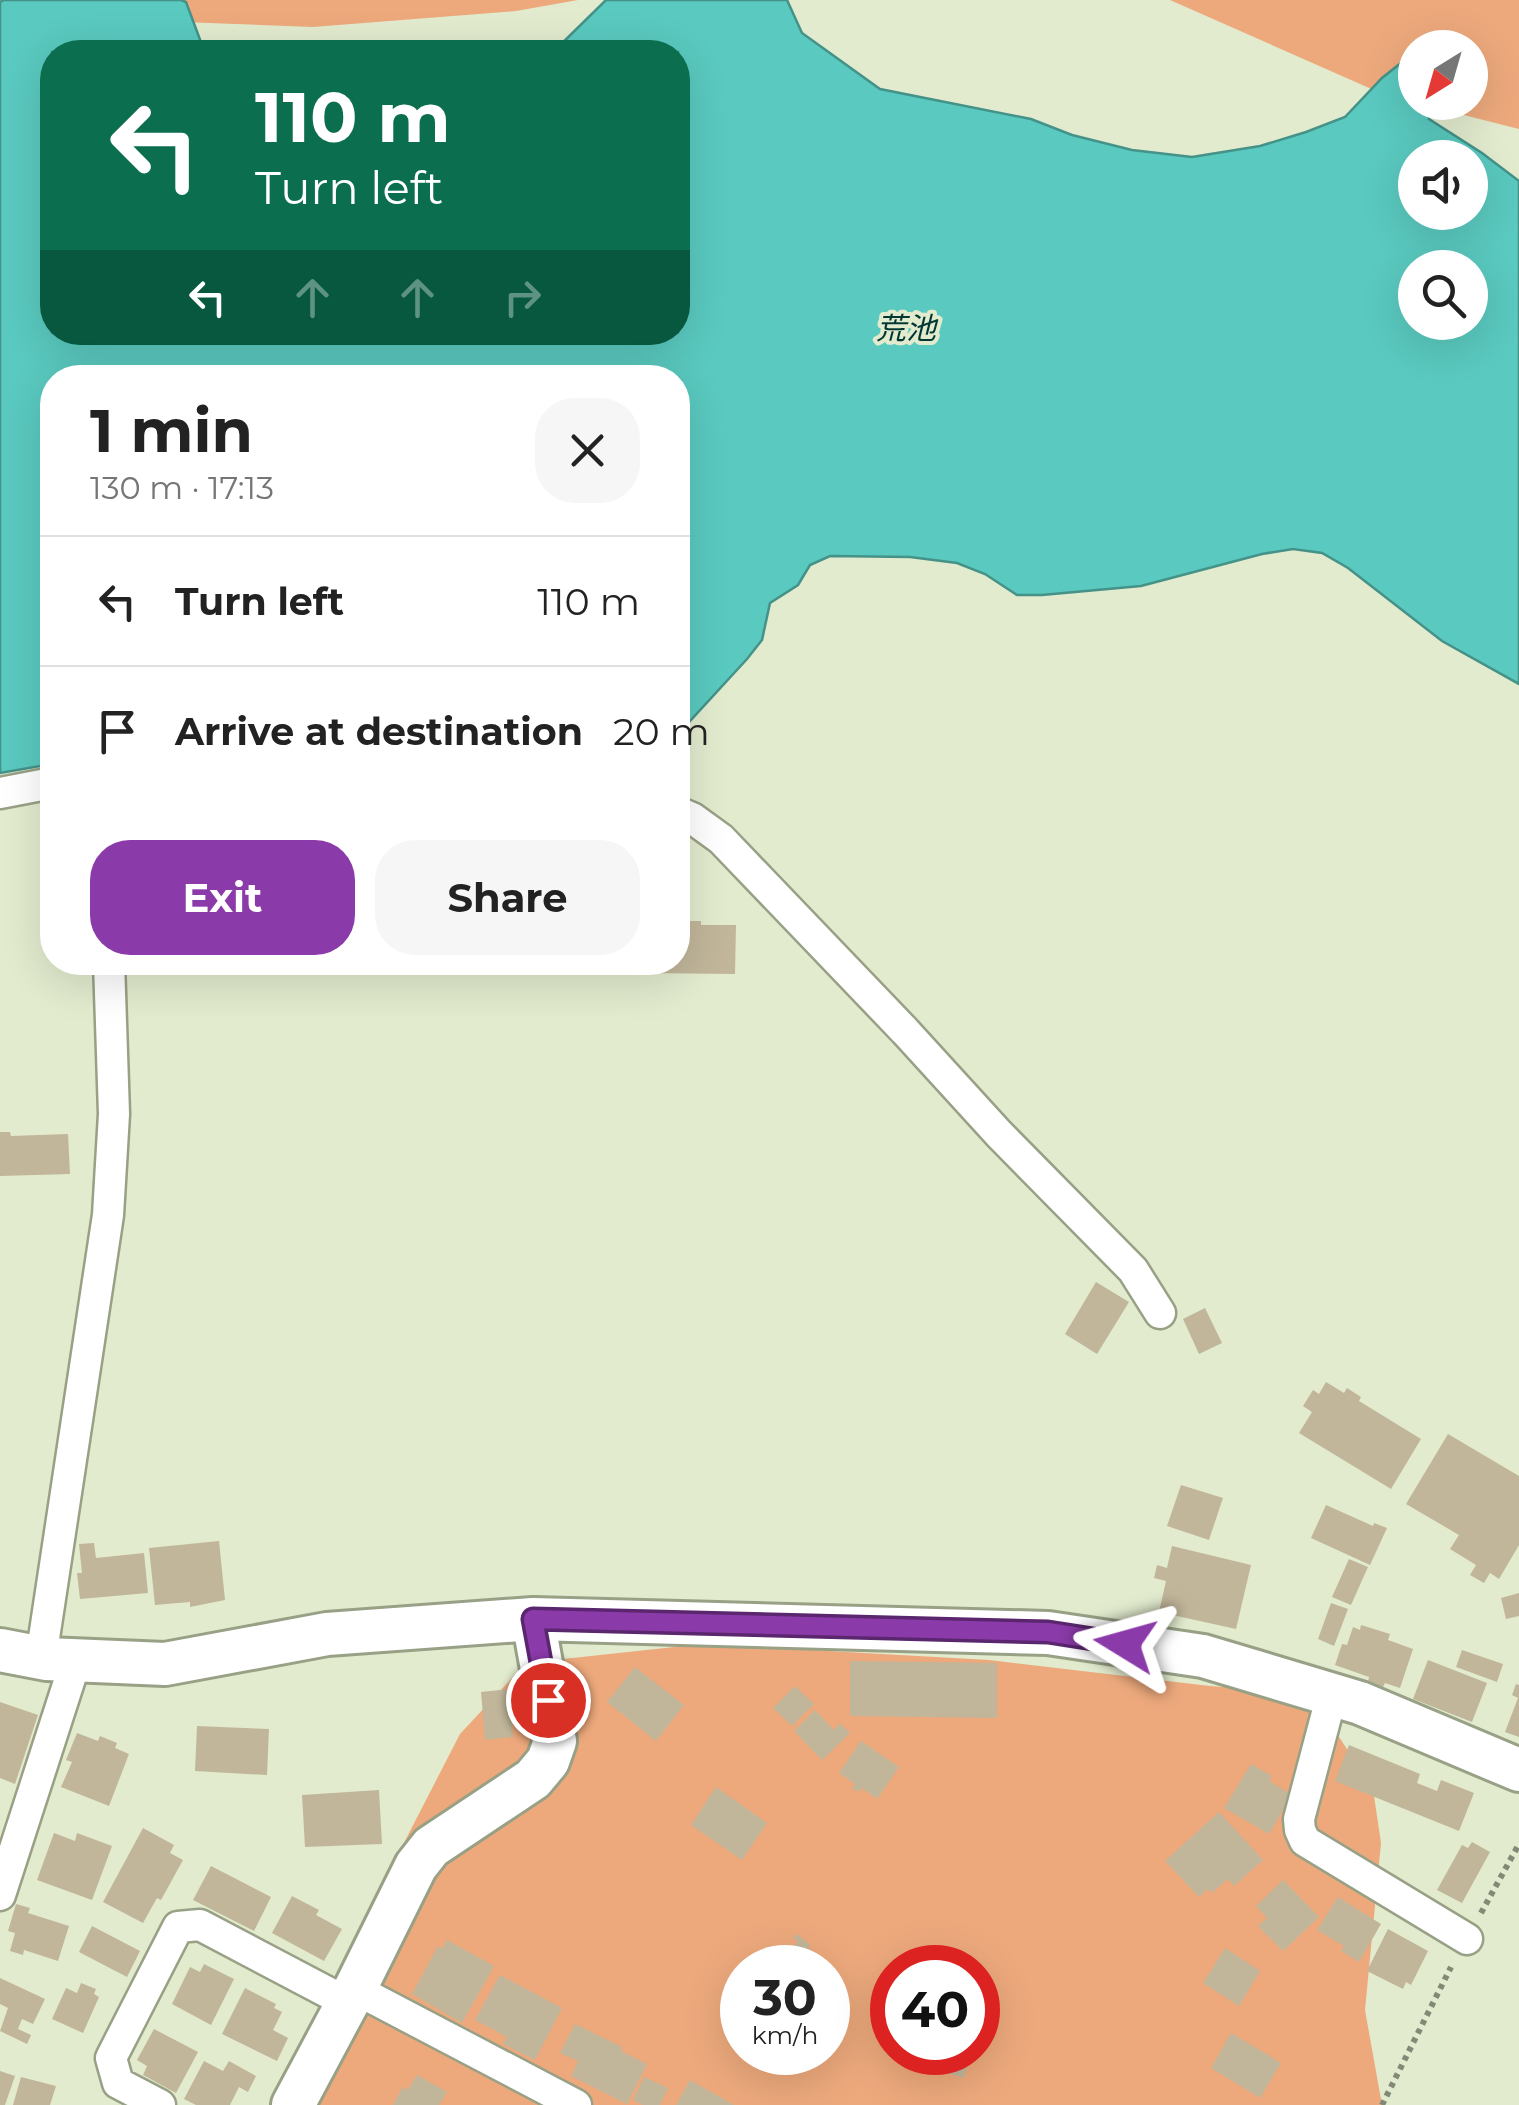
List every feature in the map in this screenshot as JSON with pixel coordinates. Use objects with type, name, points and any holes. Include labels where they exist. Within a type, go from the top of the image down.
[{"type":"street","points":[[0,792],[40,785]]},
{"type":"street","points":[[690,817],[721,838],[999,1134],[1133,1270],[1160,1313]]},
{"type":"street","points":[[0,1895],[108,1216],[114,1114],[109,975]]},
{"type":"street","points":[[39,1656],[166,1664],[327,1634],[533,1619],[1048,1632],[1202,1656],[1332,1694],[1519,1770]]},
{"type":"street","points":[[293,2105],[352,1996],[406,1882],[431,1847],[533,1779],[548,1761],[554,1742],[533,1619]]},
{"type":"street","points":[[1332,1694],[1299,1819],[1305,1841],[1467,1939]]},
{"type":"street","points":[[160,2105],[118,2084],[111,2058],[178,1927],[200,1926],[576,2105]]},
{"type":"path","points":[[1382,2105],[1519,1844]]},
{"type":"shaded area","points":[[0,0],[578,0],[516,11],[313,27],[73,18],[0,6]]},
{"type":"shaded area","points":[[1170,0],[1519,0],[1519,129],[1484,120],[1488,120],[1488,30],[1398,30],[1398,98]]},
{"type":"shaded area","points":[[702,1644],[989,1660],[1300,1693],[1328,1720],[1373,1789],[1381,1843],[1365,2010],[1382,2105],[269,2105],[460,1734],[526,1663]]},
{"type":"water","name":"荒池","points":[[4,0],[181,0],[186,2],[200,40],[40,40],[40,345],[690,345],[690,40],[565,40],[606,0],[787,0],[802,33],[880,89],[1031,119],[1072,135],[1132,150],[1192,157],[1260,146],[1345,117],[1398,65],[1398,120],[1431,120],[1462,140],[1398,140],[1398,230],[1488,230],[1488,158],[1519,181],[1519,684],[1442,641],[1348,568],[1322,553],[1293,549],[1141,586],[1042,595],[1017,595],[985,574],[957,563],[910,557],[830,556],[810,565],[798,585],[770,603],[762,640],[690,721],[690,365],[40,365],[40,766],[0,773],[0,2]]},
{"type":"building","points":[[690,921],[701,921],[701,925],[736,925],[735,974],[690,974]]},
{"type":"building","points":[[0,1132],[10,1132],[11,1136],[68,1134],[70,1174],[0,1176]]},
{"type":"building","points":[[1096,1282],[1129,1302],[1097,1354],[1065,1334]]},
{"type":"building","points":[[1205,1308],[1222,1343],[1199,1354],[1183,1319]]},
{"type":"building","points":[[1326,1382],[1344,1393],[1347,1388],[1361,1397],[1359,1401],[1421,1439],[1391,1489],[1299,1433],[1312,1412],[1303,1406],[1313,1390],[1319,1394]]},
{"type":"building","points":[[1448,1434],[1519,1476],[1519,1545],[1499,1579],[1490,1573],[1484,1583],[1470,1575],[1476,1565],[1450,1549],[1459,1535],[1406,1504]]},
{"type":"building","points":[[1181,1485],[1223,1498],[1209,1540],[1167,1526]]},
{"type":"building","points":[[1326,1505],[1373,1526],[1374,1523],[1387,1528],[1370,1565],[1311,1538]]},
{"type":"building","points":[[219,1541],[225,1600],[190,1607],[190,1602],[155,1605],[149,1548]]},
{"type":"building","points":[[94,1543],[96,1558],[144,1553],[148,1593],[80,1599],[79,1544]]},
{"type":"building","points":[[1172,1546],[1251,1565],[1236,1629],[1159,1612],[1166,1581],[1154,1578],[1157,1565],[1167,1568]]},
{"type":"building","points":[[1349,1559],[1368,1567],[1351,1605],[1332,1597]]},
{"type":"building","points":[[1519,1593],[1519,1616],[1506,1619],[1501,1598]]},
{"type":"building","points":[[1331,1603],[1348,1609],[1334,1646],[1318,1639]]},
{"type":"building","points":[[1361,1625],[1390,1634],[1388,1640],[1413,1649],[1400,1688],[1385,1683],[1381,1687],[1368,1682],[1369,1677],[1335,1665],[1353,1627],[1360,1630]]},
{"type":"building","points":[[1462,1650],[1503,1664],[1497,1682],[1456,1667]]},
{"type":"building","points":[[1428,1660],[1487,1683],[1472,1722],[1413,1699]]},
{"type":"building","points":[[850,1661],[997,1663],[997,1718],[850,1716]]},
{"type":"building","points":[[635,1667],[684,1705],[656,1741],[607,1702]]},
{"type":"building","points":[[1516,1684],[1519,1685],[1519,1737],[1505,1732],[1518,1698],[1512,1695]]},
{"type":"building","points":[[795,1686],[814,1704],[792,1726],[773,1708]]},
{"type":"building","points":[[509,1689],[513,1737],[485,1740],[481,1692]]},
{"type":"building","points":[[0,1702],[38,1715],[15,1784],[0,1778]]},
{"type":"building","points":[[815,1710],[834,1730],[840,1723],[850,1733],[822,1760],[794,1731]]},
{"type":"building","points":[[197,1726],[269,1729],[267,1775],[195,1771]]},
{"type":"building","points":[[77,1733],[98,1741],[100,1736],[117,1743],[115,1748],[129,1754],[109,1806],[61,1787],[72,1762],[66,1760]]},
{"type":"building","points":[[861,1741],[899,1767],[877,1799],[862,1788],[859,1792],[852,1788],[855,1784],[839,1773]]},
{"type":"building","points":[[1349,1745],[1420,1774],[1417,1783],[1437,1791],[1441,1780],[1474,1793],[1459,1831],[1335,1781]]},
{"type":"building","points":[[1251,1764],[1272,1776],[1269,1781],[1292,1795],[1269,1834],[1224,1808]]},
{"type":"building","points":[[716,1787],[767,1823],[742,1860],[691,1825]]},
{"type":"building","points":[[379,1790],[382,1844],[305,1847],[302,1795]]},
{"type":"building","points":[[1219,1812],[1263,1860],[1234,1886],[1228,1879],[1212,1893],[1208,1889],[1199,1897],[1165,1861]]},
{"type":"building","points":[[143,1828],[174,1845],[170,1853],[183,1860],[143,1923],[103,1902]]},
{"type":"building","points":[[54,1833],[75,1841],[77,1833],[112,1846],[92,1900],[37,1880]]},
{"type":"building","points":[[1472,1842],[1490,1852],[1462,1903],[1437,1890],[1462,1845],[1468,1848]]},
{"type":"building","points":[[211,1866],[271,1897],[254,1931],[193,1900]]},
{"type":"building","points":[[1283,1880],[1319,1917],[1283,1951],[1258,1926],[1267,1918],[1256,1906]]},
{"type":"building","points":[[292,1896],[319,1910],[316,1915],[342,1929],[324,1961],[272,1933]]},
{"type":"building","points":[[1338,1897],[1381,1924],[1359,1962],[1341,1951],[1344,1946],[1317,1930]]},
{"type":"building","points":[[16,1904],[30,1908],[28,1913],[69,1926],[58,1961],[24,1950],[23,1955],[10,1951],[15,1933],[8,1931]]},
{"type":"building","points":[[92,1926],[140,1951],[127,1977],[79,1952]]},
{"type":"building","points":[[1388,1929],[1428,1951],[1411,1985],[1406,1982],[1403,1989],[1367,1971]]},
{"type":"building","points":[[797,1934],[810,1945],[795,1945],[798,1941],[793,1938]]},
{"type":"building","points":[[447,1940],[494,1966],[462,2023],[412,1994],[438,1946],[442,1949]]},
{"type":"building","points":[[1225,1948],[1260,1971],[1239,2006],[1203,1983]]},
{"type":"building","points":[[204,1964],[234,1979],[211,2025],[172,2004],[190,1967],[200,1972]]},
{"type":"building","points":[[500,1975],[562,2008],[535,2060],[503,2044],[507,2037],[475,2020]]},
{"type":"building","points":[[0,1978],[45,1999],[33,2024],[22,2019],[18,2029],[31,2035],[27,2044],[0,2031],[8,2008],[0,2004]]},
{"type":"building","points":[[81,1983],[96,1989],[94,1994],[99,1997],[83,2033],[52,2019],[66,1988],[77,1993]]},
{"type":"building","points":[[245,1988],[276,2004],[274,2008],[282,2012],[273,2030],[288,2038],[277,2061],[222,2034]]},
{"type":"building","points":[[575,2024],[647,2064],[627,2104],[571,2076],[578,2061],[560,2053]]},
{"type":"building","points":[[154,2029],[198,2052],[176,2093],[143,2075],[147,2066],[137,2060]]},
{"type":"building","points":[[1231,2033],[1281,2063],[1260,2098],[1211,2068]]},
{"type":"building","points":[[204,2061],[223,2071],[229,2061],[256,2076],[248,2092],[239,2087],[230,2105],[196,2105],[184,2099]]},
{"type":"building","points":[[0,2071],[15,2076],[5,2105],[0,2105]]},
{"type":"building","points":[[417,2075],[447,2092],[439,2105],[393,2105],[403,2087],[408,2090]]},
{"type":"building","points":[[21,2077],[56,2086],[50,2105],[13,2105]]},
{"type":"building","points":[[644,2077],[668,2088],[660,2105],[643,2105],[633,2100]]},
{"type":"building","points":[[690,2080],[734,2105],[676,2105]]},
{"type":"route","points":[[548,1700],[533,1619],[1048,1632],[1125,1644]]}]
